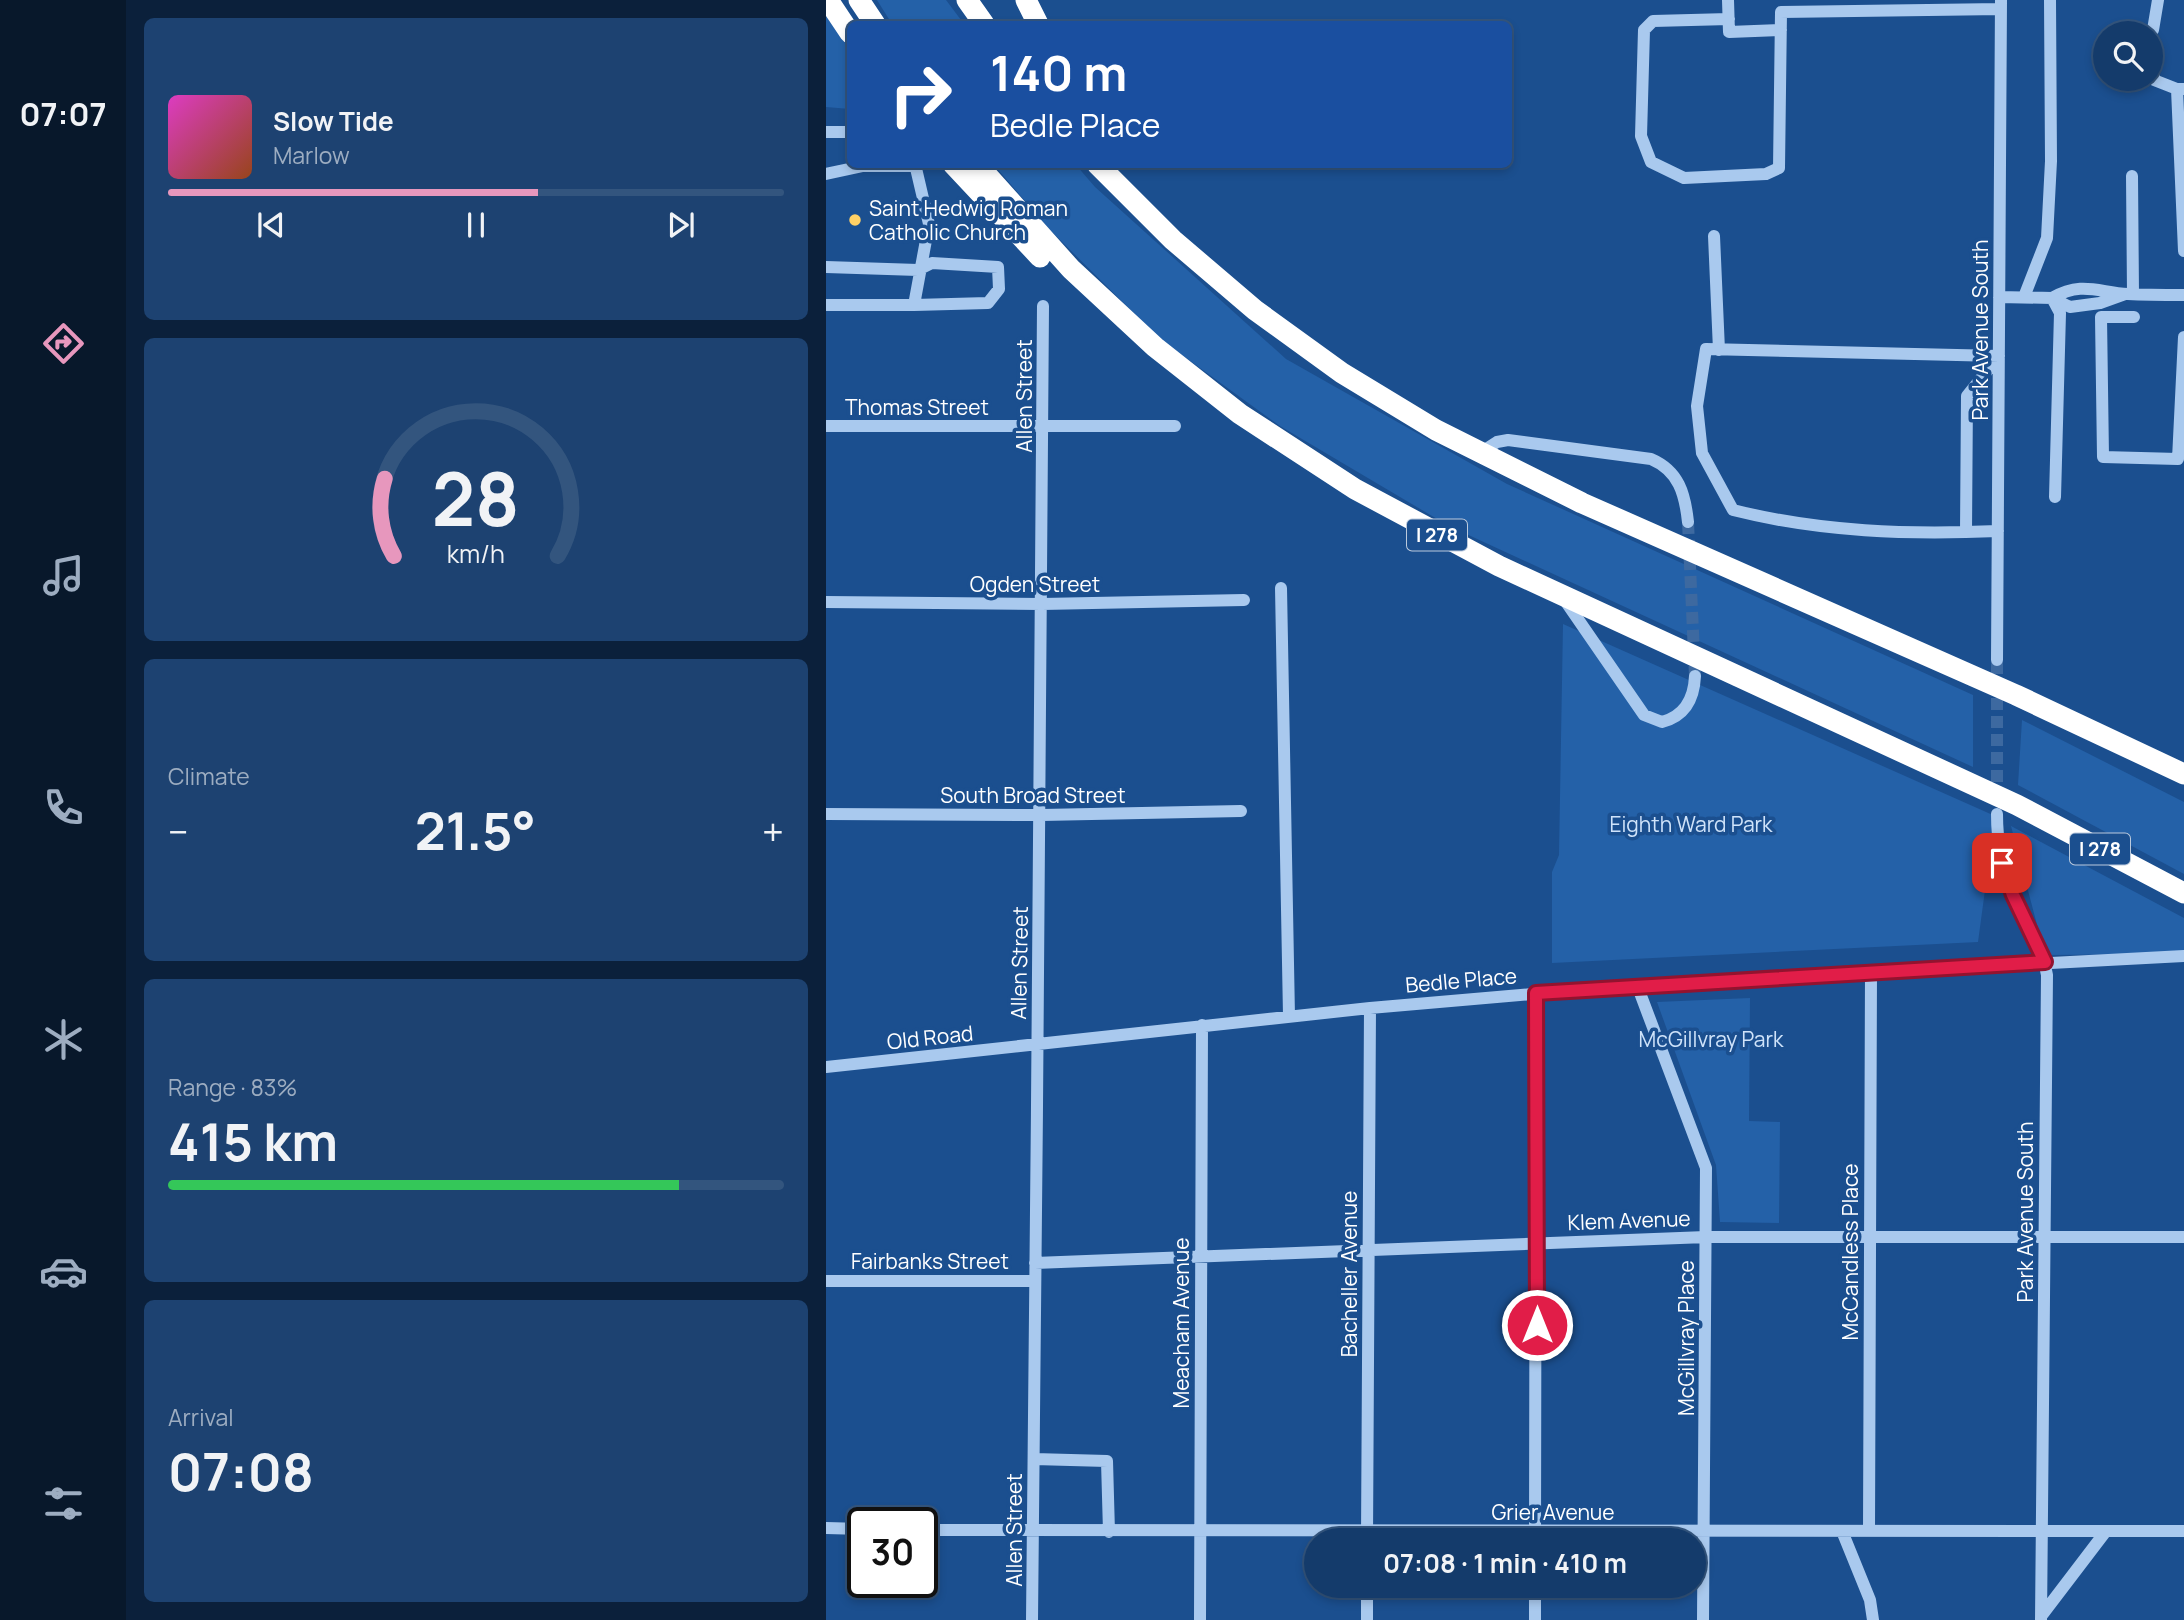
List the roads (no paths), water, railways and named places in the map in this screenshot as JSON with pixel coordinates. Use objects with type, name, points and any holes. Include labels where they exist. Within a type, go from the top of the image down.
[{"type":"highway","points":[[828,0],[847,28]]},
{"type":"highway","points":[[967,0],[982,21]]},
{"type":"highway","points":[[1026,0],[1036,21]]},
{"type":"highway","points":[[860,1],[873,21]]},
{"type":"highway","points":[[957,168],[1040,257],[1135,329]]},
{"type":"highway","name":"I 278","points":[[981,168],[1071,269],[1135,329],[1240,414],[1331,474],[1451,542],[2017,805],[2184,893]]},
{"type":"highway","points":[[1101,168],[1213,276],[1298,343],[1388,402],[1480,453],[1582,503],[2016,695],[2184,774]]},
{"type":"highway","points":[[1119,168],[1154,222]]},
{"type":"street","points":[[1728,0],[1729,32],[1781,30]]},
{"type":"street","points":[[2024,298],[2048,238],[2051,161],[2050,0]]},
{"type":"street","points":[[2154,21],[2158,0]]},
{"type":"street","points":[[1729,19],[1653,21],[1644,30],[1642,136],[1651,162],[1684,177],[1766,174],[1779,168],[1781,12],[2001,4]]},
{"type":"street","name":"Park Avenue South","points":[[1997,660],[2001,4]]},
{"type":"street","points":[[2163,83],[2180,89],[2184,251]]},
{"type":"street","points":[[826,132],[847,132]]},
{"type":"street","points":[[826,174],[854,168]]},
{"type":"street","points":[[914,305],[918,270],[929,224],[916,168]]},
{"type":"street","points":[[2129,294],[2132,176]]},
{"type":"street","points":[[1714,236],[1719,350]]},
{"type":"street","points":[[826,267],[918,270],[932,263],[998,267],[999,289],[988,303],[826,305]]},
{"type":"street","points":[[1999,297],[2052,298],[2069,288],[2098,288],[2129,294],[2184,295]]},
{"type":"street","points":[[2052,298],[2060,313],[2054,497]]},
{"type":"street","name":"Allen Street","points":[[1032,1620],[1037,1042],[1042,815],[1043,306]]},
{"type":"street","points":[[2134,317],[2101,317],[2103,457],[2178,459],[2184,337]]},
{"type":"street","points":[[1998,531],[1925,534],[1786,524],[1733,510],[1702,453],[1697,406],[1706,349],[1999,356]]},
{"type":"street","points":[[1966,532],[1967,396],[1999,356]]},
{"type":"street","name":"Thomas Street","points":[[826,426],[1175,426]]},
{"type":"street","points":[[1480,453],[1497,442],[1508,440],[1651,459],[1665,466],[1676,478],[1686,500],[1688,522]]},
{"type":"street","points":[[1281,588],[1289,1016]]},
{"type":"street","points":[[1559,593],[1644,715],[1662,722],[1681,713],[1693,695],[1695,676]]},
{"type":"street","name":"Ogden Street","points":[[826,602],[1042,604],[1244,600]]},
{"type":"street","name":"South Broad Street","points":[[826,814],[1042,815],[1241,811]]},
{"type":"street","name":"Park Avenue South","points":[[1997,814],[2002,863],[2013,895],[2045,962],[2041,1618]]},
{"type":"street","name":"Bedle Place","points":[[1037,1042],[1370,1008],[1637,985],[2184,956]]},
{"type":"street","name":"McCandless Place","points":[[1869,1531],[1871,972]]},
{"type":"street","name":"McGillvray Place","points":[[1637,985],[1704,1159],[1704,1528]]},
{"type":"street","points":[[1535,1528],[1538,1243],[1536,993]]},
{"type":"street","name":"Bacheller Avenue","points":[[1367,1528],[1370,1008]]},
{"type":"street","name":"Meacham Avenue","points":[[1200,1620],[1202,1025]]},
{"type":"street","name":"Old Road","points":[[826,1067],[1020,1047],[1037,1042]]},
{"type":"street","name":"Klem Avenue","points":[[1035,1263],[1706,1237],[2184,1237]]},
{"type":"street","name":"Fairbanks Street","points":[[826,1281],[1035,1281]]},
{"type":"street","points":[[1034,1460],[1107,1461],[1109,1532]]},
{"type":"street","points":[[826,1528],[847,1529]]},
{"type":"street","name":"Grier Avenue","points":[[938,1530],[1109,1532],[1200,1528],[1304,1532]]},
{"type":"street","name":"Grier Avenue","points":[[1706,1530],[2184,1531]]},
{"type":"street","points":[[1842,1531],[1870,1600],[1872,1620]]},
{"type":"street","points":[[2041,1618],[2106,1531]]},
{"type":"street","points":[[1367,1598],[1367,1620]]},
{"type":"street","points":[[1535,1598],[1535,1620]]},
{"type":"street","name":"McGillvray Place","points":[[1703,1598],[1703,1620]]},
{"type":"tunnel","points":[[1688,522],[1695,676]]},
{"type":"tunnel","points":[[1997,660],[1997,800]]},
{"type":"place","name":"Saint Hedwig Roman Catholic Church","points":[[855,220]]},
{"type":"park label","name":"Eighth Ward Park","points":[[1691,824]]},
{"type":"park label","name":"McGillvray Park","points":[[1711,1039]]}]
